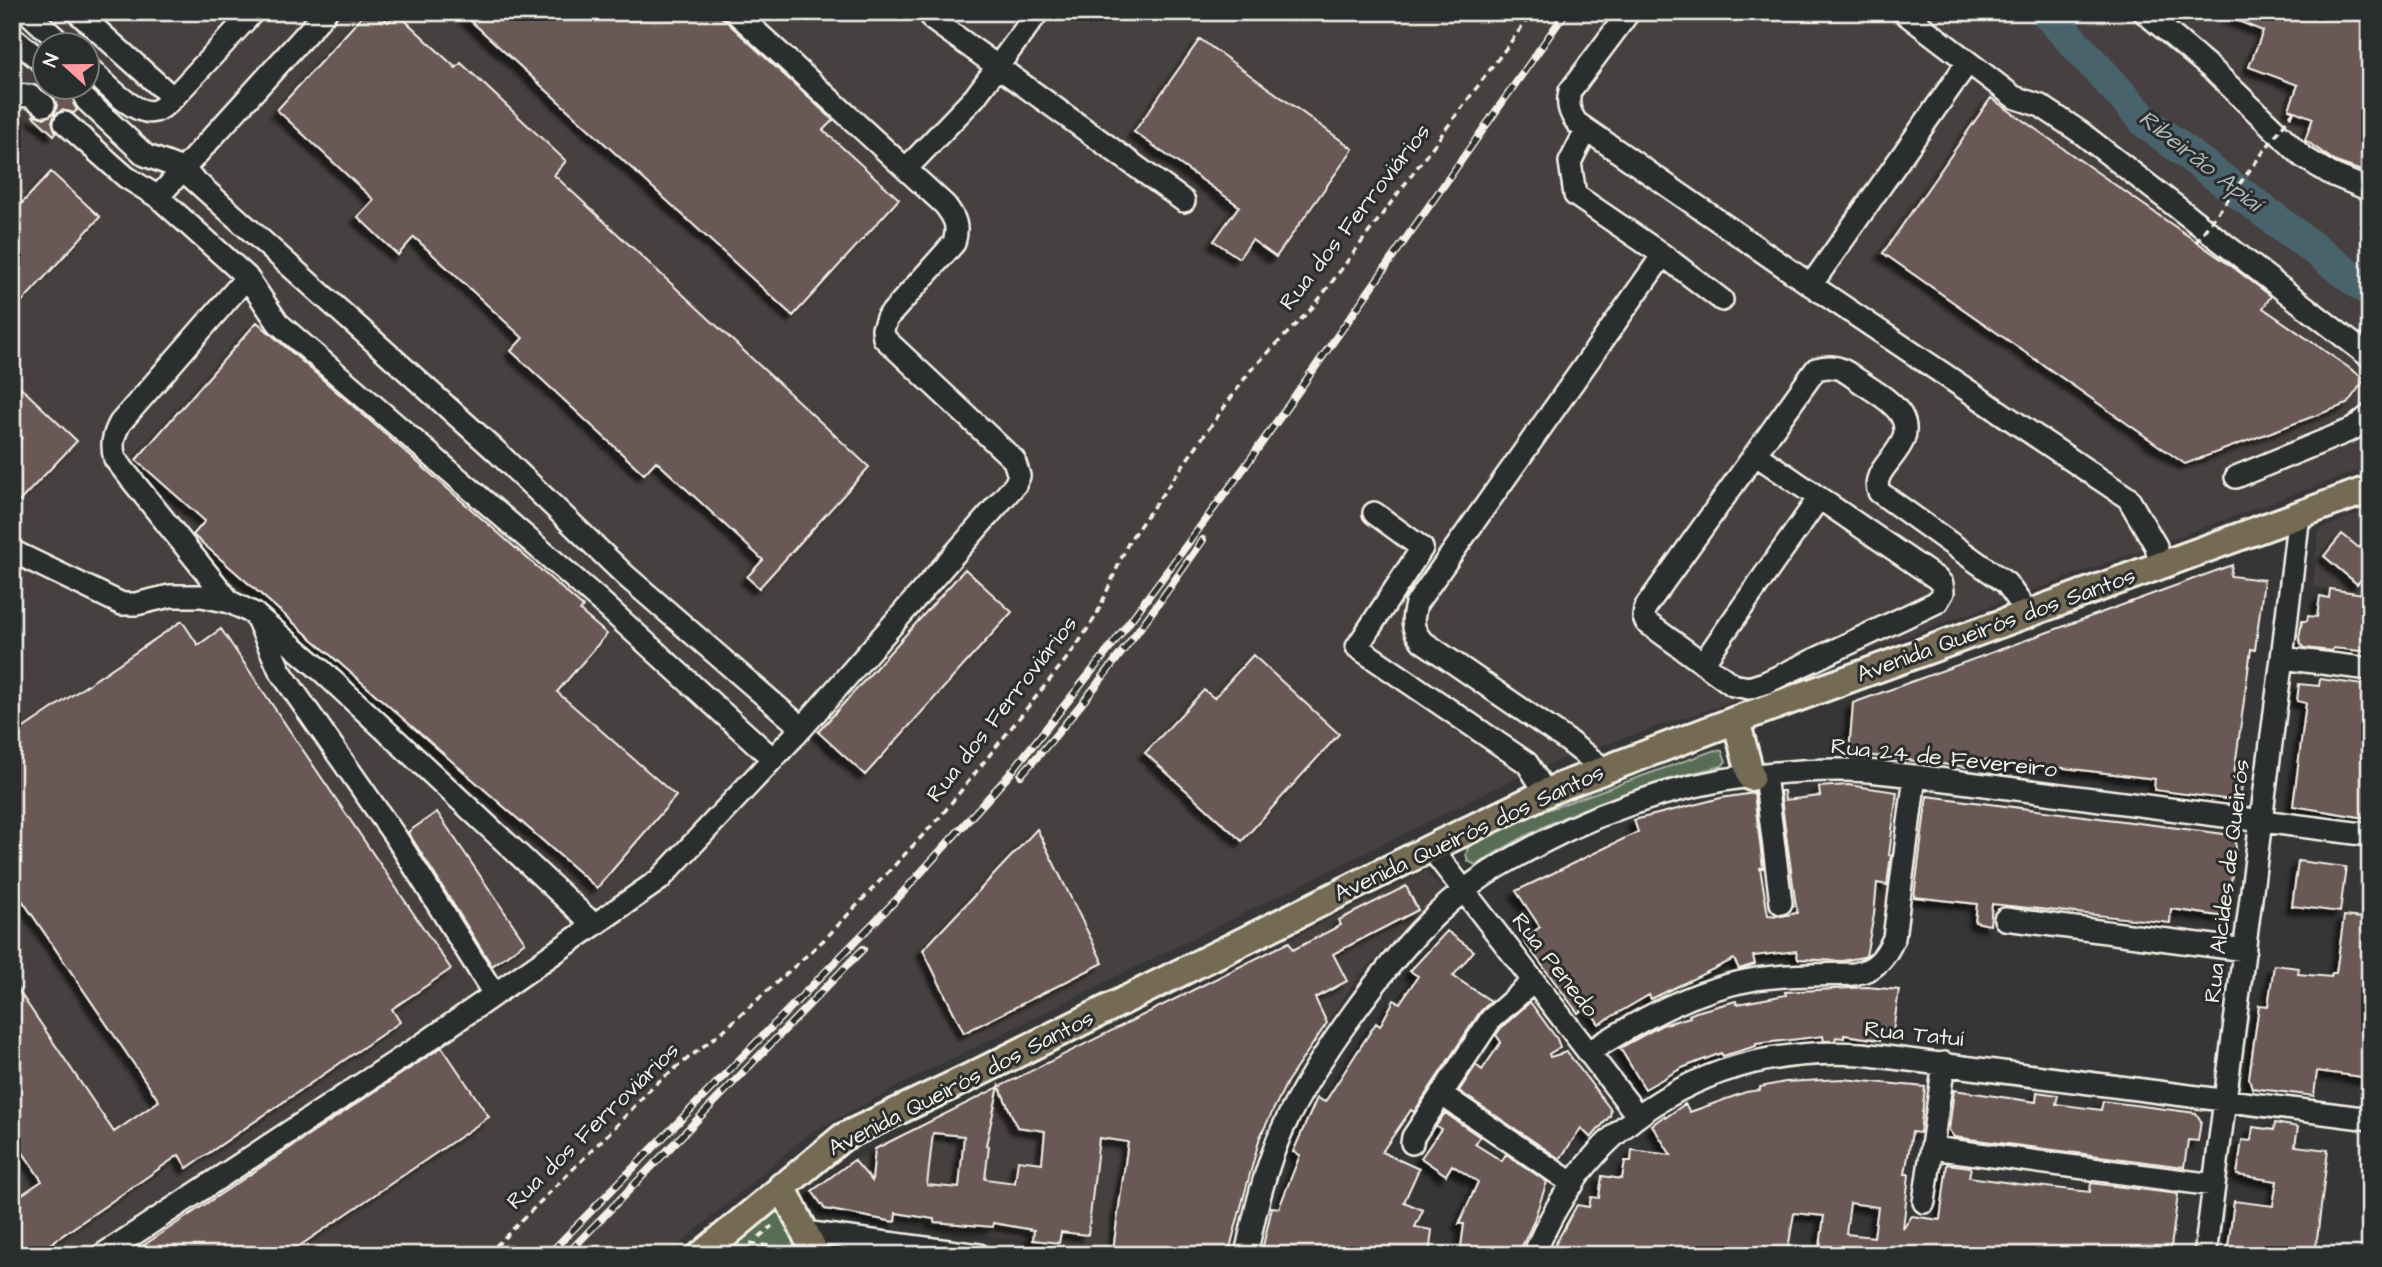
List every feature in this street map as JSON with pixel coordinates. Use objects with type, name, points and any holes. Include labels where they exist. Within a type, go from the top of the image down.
[{"type":"main road","name":"Avenida Queirós dos Santos","points":[[709,1248],[843,1137],[1546,793],[1736,720],[2370,489]]},
{"type":"main road","points":[[1736,720],[1758,776]]},
{"type":"main road","points":[[782,1186],[805,1246]]},
{"type":"street","points":[[27,12],[49,32]]},
{"type":"street","points":[[77,12],[173,98]]},
{"type":"street","points":[[102,79],[134,108],[153,112],[162,108],[253,12]]},
{"type":"street","points":[[158,197],[326,12]]},
{"type":"street","points":[[102,1255],[426,1042],[659,880],[802,728],[1016,485],[1019,476],[1014,460],[884,338],[887,318],[954,243],[958,230],[954,218],[945,205],[735,12]]},
{"type":"street","points":[[906,169],[975,97],[1038,12]]},
{"type":"street","points":[[1629,12],[1570,90],[1570,113],[1586,131],[2128,498],[2155,546],[2160,564]]},
{"type":"street","points":[[1903,12],[2014,97],[2041,106],[2080,132],[2370,358]]},
{"type":"street","points":[[2144,12],[2214,71],[2303,157],[2331,174],[2370,190]]},
{"type":"street","points":[[933,20],[1184,201]]},
{"type":"street","points":[[12,37],[32,53]]},
{"type":"street","points":[[1811,285],[1968,62]]},
{"type":"street","points":[[88,102],[145,155],[182,169],[485,441],[626,576],[802,728]]},
{"type":"street","points":[[65,123],[126,177],[158,197],[247,277],[278,323],[599,600],[773,759]]},
{"type":"street","points":[[1586,131],[1570,162],[1575,195],[1663,255],[1722,300]]},
{"type":"street","points":[[1605,770],[1568,741],[1422,641],[1415,633],[1412,621],[1416,604],[1663,255]]},
{"type":"street","points":[[230,602],[115,459],[112,447],[120,423],[247,277]]},
{"type":"street","points":[[1755,454],[1936,578],[1942,584],[1944,592],[1937,602],[1765,683],[1749,688],[1733,685],[1646,622],[1645,608],[1755,454],[1816,369],[1834,366],[1843,369],[1902,416],[1905,424],[1902,444],[1878,477],[1876,483],[1879,492],[2006,583],[2028,613]]},
{"type":"street","points":[[2235,477],[2353,429],[2370,415]]},
{"type":"street","points":[[1703,663],[1819,498]]},
{"type":"street","points":[[1374,513],[1423,548],[1357,647],[1527,763],[1546,793]]},
{"type":"street","name":"Rua Alcides de Queirós","points":[[2205,1255],[2283,658],[2299,514]]},
{"type":"street","points":[[13,552],[122,604],[136,604],[170,596],[202,596],[230,602],[255,614],[322,671],[594,925]]},
{"type":"street","points":[[255,614],[280,671],[397,839],[494,995]]},
{"type":"street","points":[[2283,658],[2370,669]]},
{"type":"street","name":"Rua 24 de Fevereiro","points":[[1246,1255],[1267,1172],[1282,1130],[1323,1055],[1390,966],[1438,913],[1464,890],[1523,853],[1601,813],[1630,802],[1687,787],[1758,776],[1848,770],[1915,776],[2370,835]]},
{"type":"street","points":[[1758,776],[1781,903]]},
{"type":"street","points":[[1589,1052],[1655,1013],[1711,990],[1757,979],[1868,971],[1882,961],[1894,938],[1915,776]]},
{"type":"street","name":"Rua Penedo","points":[[1431,848],[1637,1115]]},
{"type":"street","points":[[2005,919],[2245,950]]},
{"type":"street","points":[[1412,1143],[1413,1137],[1491,1019],[1534,981]]},
{"type":"street","name":"Rua Tatuí","points":[[1534,1255],[1550,1219],[1573,1184],[1610,1141],[1637,1115],[1668,1094],[1700,1078],[1783,1055],[1835,1052],[1944,1063],[2370,1119]]},
{"type":"street","points":[[1924,1202],[1944,1063]]},
{"type":"street","points":[[1441,1094],[1573,1184]]},
{"type":"street","points":[[1932,1149],[2214,1185]]},
{"type":"street","points":[[805,1246],[979,1255]]},
{"type":"path","name":"Rua dos Ferroviários","points":[[487,1255],[653,1086],[723,1030],[827,937],[940,817],[1075,648],[1101,606],[1129,541],[1250,371],[1314,306],[1533,12]]},
{"type":"path","points":[[2196,242],[2294,111]]},
{"type":"path","points":[[709,1248],[744,1242],[805,1246]]},
{"type":"shaded area","points":[[30,12],[2370,12],[2370,466],[1724,704],[1559,760],[1501,785],[929,1070],[808,1134],[667,1255],[12,1255],[12,97]]},
{"type":"shaded area","points":[[2370,509],[2370,595],[2313,587],[2318,534],[2322,528]]},
{"type":"shaded area","points":[[1426,871],[1443,890],[1359,976],[1308,1049],[1271,1113],[1250,1169],[1228,1255],[1151,1255],[979,1234],[820,1210],[815,1206],[812,1191],[854,1160]]},
{"type":"green space","points":[[1715,750],[1722,751],[1726,761],[1722,766],[1595,804],[1534,832],[1476,865],[1468,861],[1466,854],[1469,845],[1533,815]]},
{"type":"green space","points":[[775,1210],[779,1211],[801,1255],[735,1245]]},
{"type":"building","points":[[366,12],[378,12],[388,22],[397,13],[456,68],[461,63],[566,161],[554,175],[869,467],[759,588],[747,577],[763,560],[656,461],[644,474],[511,351],[523,338],[414,237],[398,255],[358,217],[374,200],[277,110]]},
{"type":"building","points":[[461,12],[716,12],[833,120],[823,130],[899,199],[793,316]]},
{"type":"building","points":[[2216,12],[2370,12],[2370,174],[2336,162],[2305,140],[2313,118],[2289,109],[2298,85],[2249,67],[2263,31]]},
{"type":"building","points":[[1200,39],[1353,149],[1276,257],[1252,240],[1239,258],[1214,241],[1239,206],[1134,132]]},
{"type":"building","points":[[1991,98],[2271,296],[2263,308],[2365,379],[2347,404],[2185,464],[1883,253]]},
{"type":"building","points":[[56,102],[73,102],[77,110],[74,113],[62,110],[55,115],[52,121],[56,133],[54,135],[33,116],[44,118],[55,113]]},
{"type":"building","points":[[51,172],[100,217],[21,303],[12,296],[12,214]]},
{"type":"building","points":[[257,322],[583,607],[580,611],[607,634],[557,692],[676,796],[597,888],[193,535],[205,521],[136,460]]},
{"type":"building","points":[[12,379],[77,441],[12,509],[12,448],[22,437],[12,428]]},
{"type":"building","points":[[2342,534],[2359,548],[2370,536],[2370,570],[2357,584],[2324,556]]},
{"type":"building","points":[[2232,565],[2230,576],[2264,580],[2255,650],[2251,649],[2234,774],[2243,775],[2241,794],[2232,800],[2154,790],[2155,779],[1976,759],[1975,768],[1849,753],[1853,703]]},
{"type":"building","points":[[965,569],[1012,612],[865,775],[818,732]]},
{"type":"building","points":[[2330,589],[2370,595],[2370,652],[2305,648],[2301,644],[2299,638],[2302,621],[2307,621],[2308,616],[2317,617],[2320,596],[2329,598]]},
{"type":"building","points":[[182,621],[198,645],[221,629],[451,969],[392,1009],[400,1022],[187,1168],[179,1155],[34,1255],[12,1255],[12,1201],[42,1181],[12,1136],[12,981],[114,1132],[159,1101],[22,900],[12,907],[12,736]]},
{"type":"building","points":[[1253,655],[1339,734],[1242,841],[1145,753],[1204,690],[1214,698]]},
{"type":"building","points":[[2320,679],[2370,686],[2370,809],[2366,818],[2293,806],[2306,703],[2297,701],[2299,684],[2319,686]]},
{"type":"building","points":[[1848,785],[1897,792],[1887,885],[1877,883],[1866,956],[1842,961],[1798,959],[1796,951],[1753,956],[1755,964],[1739,969],[1734,959],[1651,999],[1649,995],[1599,1024],[1587,1006],[1578,1013],[1523,940],[1540,927],[1516,891],[1638,832],[1634,820],[1721,798],[1754,793],[1763,868],[1760,868],[1768,915],[1797,913],[1780,791],[1784,791],[1785,800],[1820,796],[1819,787]]},
{"type":"building","points":[[1927,796],[2232,835],[2236,846],[2226,917],[2171,909],[2170,923],[1992,904],[1990,925],[1975,922],[1977,904],[1914,897]]},
{"type":"building","points":[[437,812],[525,942],[492,966],[408,832]]},
{"type":"building","points":[[1037,829],[1103,963],[964,1033],[923,950]]},
{"type":"building","points":[[2298,861],[2346,867],[2340,912],[2292,906]]},
{"type":"building","points":[[1406,886],[1418,910],[1333,954],[1347,981],[1315,998],[1327,1023],[1287,1082],[1260,1137],[1228,1255],[1151,1255],[1113,1250],[1128,1142],[1099,1138],[1088,1235],[1061,1232],[1059,1243],[1033,1240],[1034,1230],[993,1223],[993,1227],[934,1222],[934,1219],[896,1213],[895,1222],[825,1209],[812,1191],[854,1160],[872,1181],[875,1149],[999,1087],[1289,942],[1293,950],[1341,925],[1339,920]],"holes":[[[999,1087],[1017,1127],[1045,1131],[1042,1163],[1018,1160],[1015,1183],[985,1179],[989,1146],[986,1145]],[[933,1133],[964,1136],[959,1188],[927,1185]]]},
{"type":"building","points":[[2344,916],[2370,919],[2370,1078],[2317,1071],[2314,1096],[2252,1088],[2249,1078],[2259,1005],[2268,1006],[2274,965],[2299,968],[2298,974],[2331,977],[2332,973],[2336,973]]},
{"type":"building","points":[[1447,931],[1474,951],[1453,976],[1491,1001],[1480,1012],[1414,1112],[1411,1110],[1382,1152],[1419,1169],[1404,1202],[1423,1210],[1415,1227],[1432,1230],[1429,1255],[1261,1255],[1272,1207],[1279,1208],[1300,1155],[1293,1152],[1317,1098],[1325,1102],[1376,1023],[1380,1026],[1394,1000],[1400,1003],[1418,976],[1410,971]]},
{"type":"building","points":[[1867,987],[1899,990],[1893,1032],[1881,1029],[1880,1040],[1844,1035],[1844,1038],[1836,1037],[1835,1041],[1824,1041],[1823,1036],[1756,1044],[1723,1056],[1721,1053],[1682,1068],[1645,1089],[1620,1048],[1662,1025],[1736,1001],[1737,1004],[1786,995],[1785,992]]},
{"type":"building","points":[[1530,1002],[1560,1047],[1549,1054],[1550,1057],[1567,1052],[1611,1110],[1610,1116],[1591,1138],[1581,1128],[1560,1159],[1459,1091],[1476,1065],[1482,1070],[1501,1042],[1496,1035],[1501,1028]]},
{"type":"building","points":[[442,1047],[489,1117],[286,1255],[129,1255]]},
{"type":"building","points":[[1843,1079],[1925,1087],[1920,1133],[1912,1132],[1905,1174],[1909,1174],[1903,1229],[1912,1216],[1940,1220],[1947,1164],[1971,1167],[1969,1177],[2018,1184],[2090,1192],[2091,1183],[2178,1194],[2170,1255],[1819,1255],[1824,1216],[1794,1213],[1787,1255],[1570,1255],[1551,1252],[1577,1205],[1589,1207],[1591,1197],[1599,1198],[1602,1176],[1622,1179],[1625,1161],[1631,1161],[1632,1150],[1671,1155],[1652,1125],[1664,1116],[1665,1118],[1685,1104],[1690,1112],[1746,1092],[1760,1090],[1760,1087],[1785,1082]],"holes":[[[1850,1203],[1878,1207],[1874,1237],[1846,1234]]]},
{"type":"building","points":[[1954,1090],[2036,1102],[2037,1092],[2058,1095],[2056,1104],[2101,1110],[2103,1101],[2196,1113],[2201,1121],[2198,1141],[2188,1140],[2184,1167],[1954,1137],[1949,1130]]},
{"type":"building","points":[[1445,1113],[1480,1137],[1475,1144],[1502,1161],[1506,1154],[1547,1182],[1533,1223],[1518,1255],[1460,1255],[1464,1224],[1459,1224],[1478,1182],[1452,1165],[1446,1175],[1421,1158],[1441,1129],[1436,1126]]},
{"type":"building","points":[[2275,1123],[2298,1127],[2295,1146],[2328,1150],[2315,1255],[2227,1255],[2234,1201],[2273,1206],[2277,1181],[2237,1175],[2242,1140],[2251,1141],[2253,1127],[2274,1130]]},
{"type":"waterway","name":"Ribeirão Apiaí","points":[[2046,12],[2147,123],[2370,291]]},
{"type":"railway","points":[[548,1255],[897,899],[1009,775],[1107,652],[1244,468],[1566,12]]},
{"type":"railway","points":[[1021,775],[1116,660],[1203,540]]},
{"type":"railway","points":[[566,1255],[863,949]]}]
